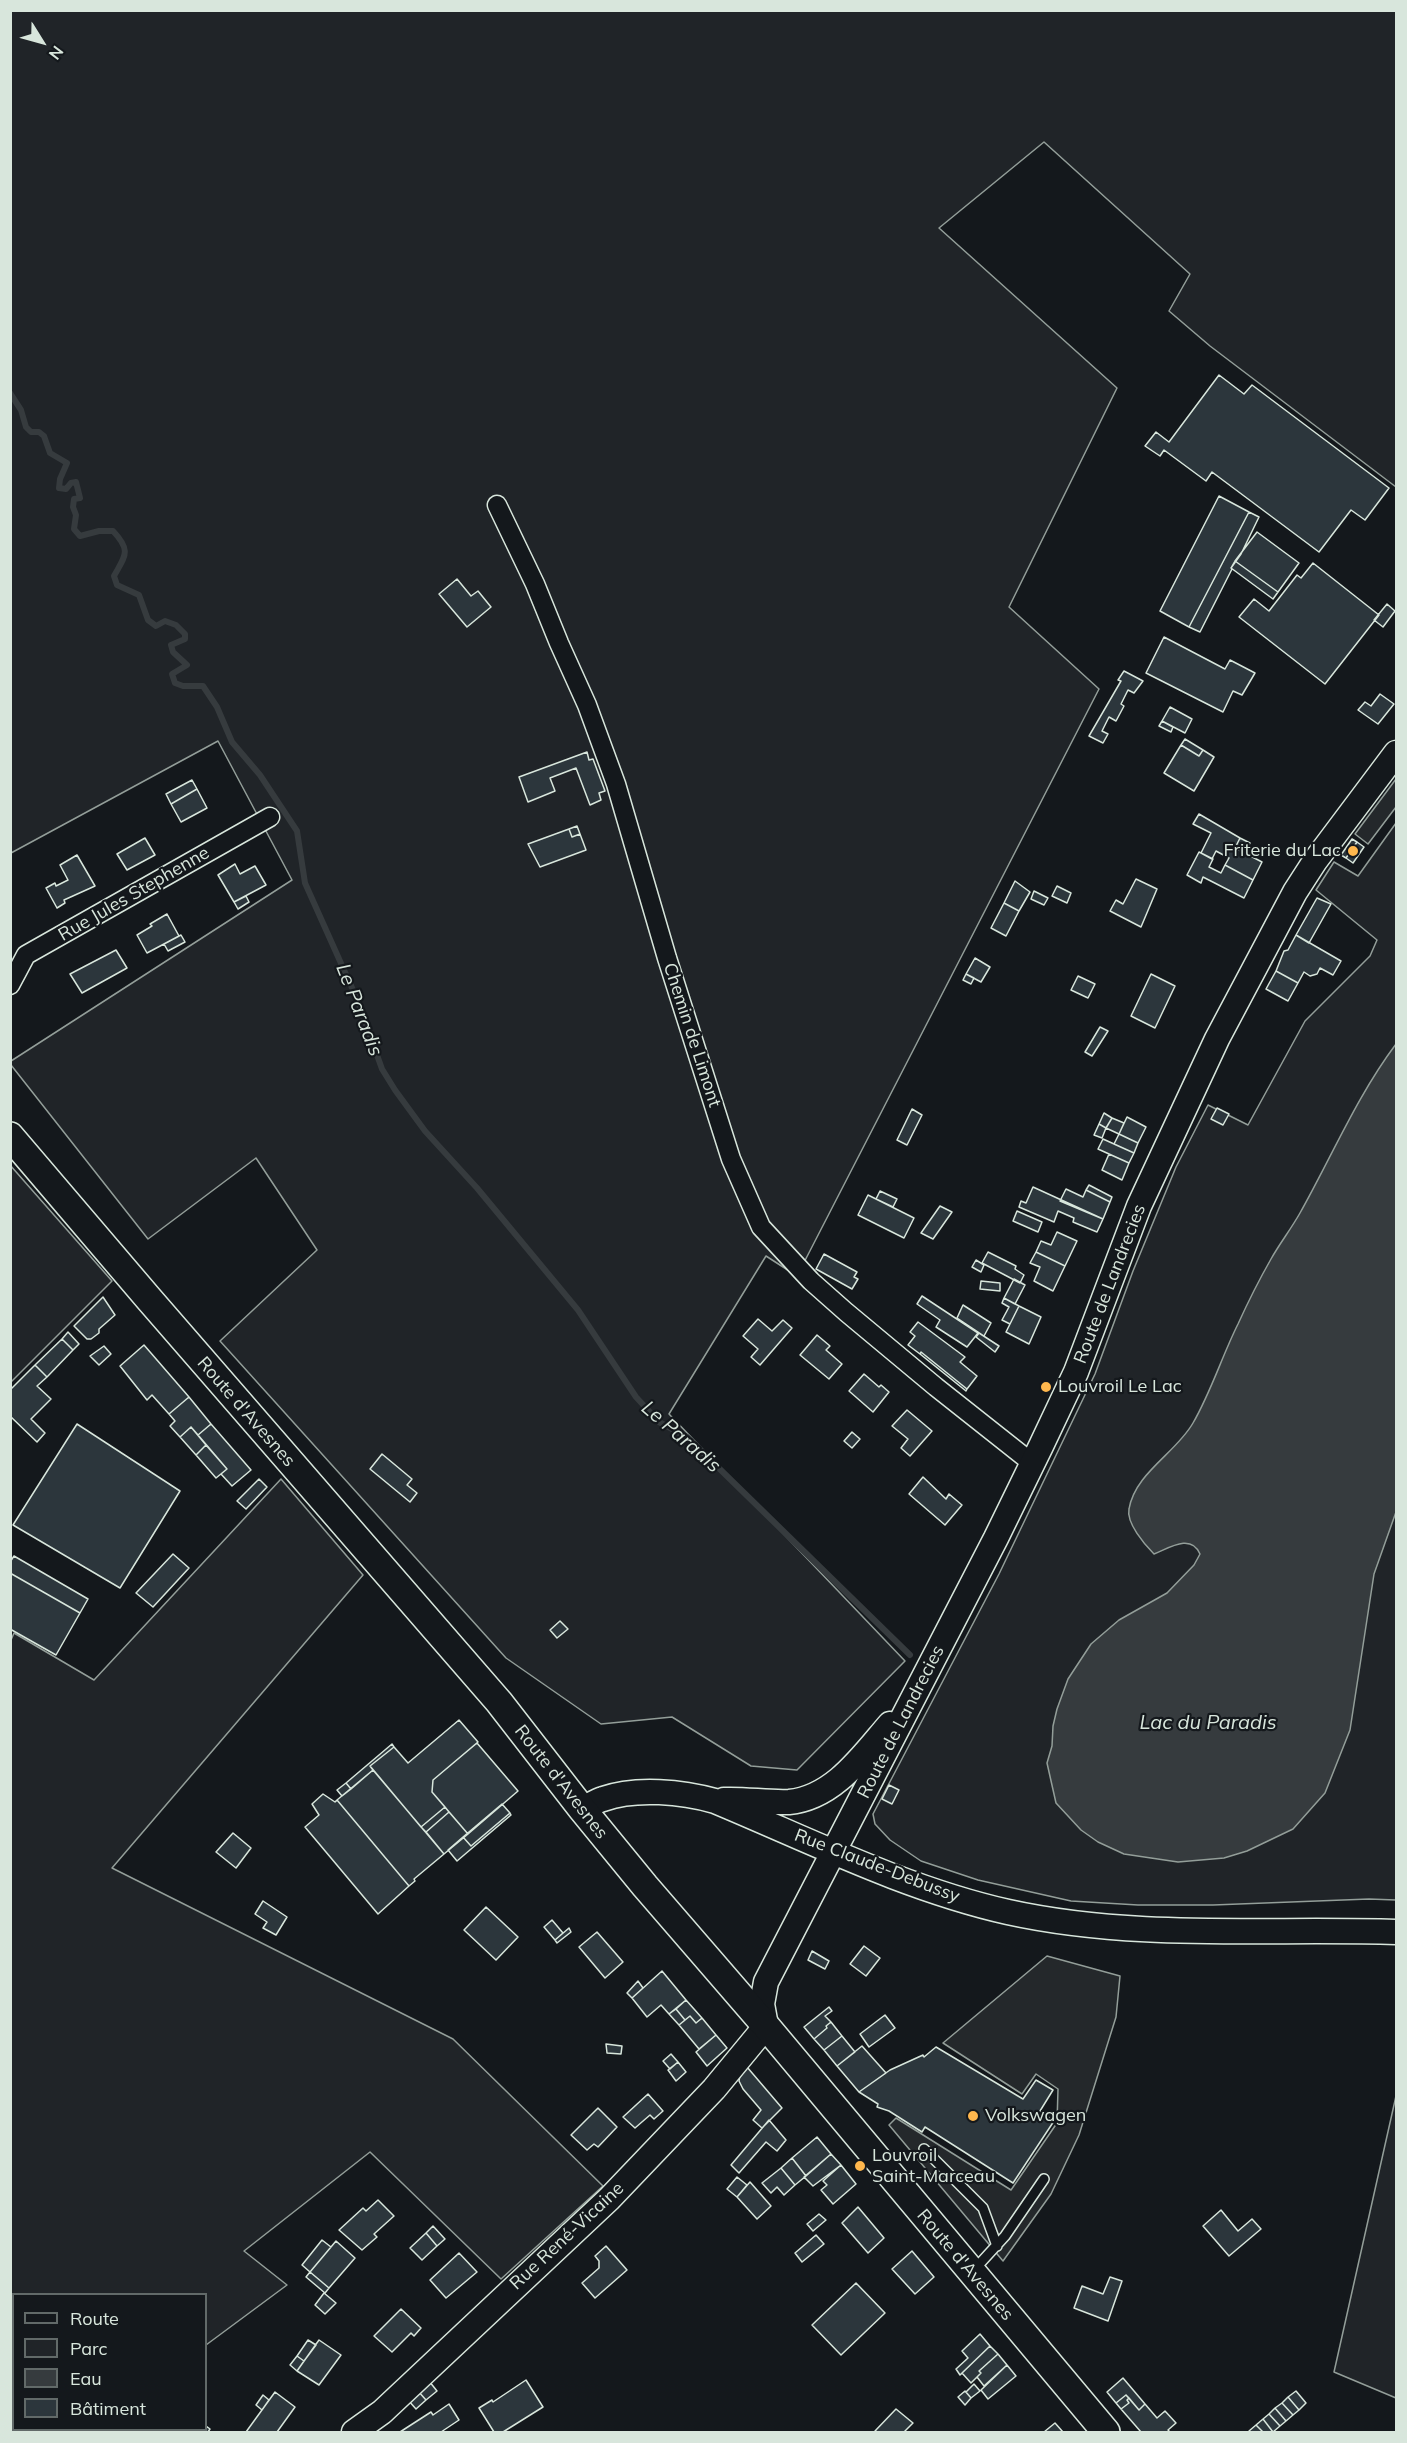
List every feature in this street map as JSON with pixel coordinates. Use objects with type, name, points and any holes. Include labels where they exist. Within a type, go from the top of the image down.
[{"type":"main road","name":"Route de Landrecies","points":[[766,2026],[762,2004],[766,1982],[1032,1463],[1076,1372],[1139,1206],[1216,1039],[1295,892],[1315,861],[1396,753]]},
{"type":"main road","name":"Route d'Avesnes","points":[[10,1136],[499,1702],[582,1809],[1106,2433]]},
{"type":"main road","points":[[716,1801],[746,1799],[790,1802],[811,1798],[846,1774],[913,1697]]},
{"type":"main road","name":"Rue Claude-Debussy","points":[[582,1809],[604,1798],[633,1794],[685,1793],[716,1801],[918,1885],[1009,1912],[1064,1921],[1153,1929],[1396,1932]]},
{"type":"main road","name":"Rue René-Vicaine","points":[[354,2433],[382,2412],[609,2199],[714,2089],[766,2026]]},
{"type":"street","name":"Chemin de Limont","points":[[497,505],[535,584],[587,705],[613,774],[731,1159],[761,1227],[811,1281],[837,1305],[1032,1463]]},
{"type":"street","name":"Rue Jules Stephenne","points":[[10,984],[26,955],[270,817]]},
{"type":"lane","points":[[924,2149],[983,2208],[997,2246]]},
{"type":"lane","points":[[972,2273],[997,2246],[1044,2179]]},
{"type":"green space","points":[[10,11],[1396,11],[1396,487],[1210,346],[1169,311],[1190,274],[1044,142],[939,228],[1117,388],[1009,607],[1099,689],[797,1276],[766,1256],[669,1414],[905,1661],[797,1770],[751,1766],[672,1717],[601,1724],[506,1658],[220,1341],[317,1250],[256,1158],[148,1239],[11,1065],[11,1061],[292,880],[218,741],[11,853]]},
{"type":"green space","points":[[1396,823],[1396,1900],[1213,1905],[1138,1905],[1071,1901],[978,1880],[921,1861],[890,1840],[875,1824],[873,1814],[999,1574],[1095,1374],[1133,1271],[1176,1167],[1208,1105],[1248,1125],[1305,1021],[1370,956],[1377,940],[1316,890],[1334,862],[1358,876]]},
{"type":"green space","points":[[10,1165],[112,1281],[11,1382],[10,1382]]},
{"type":"green space","points":[[281,1479],[363,1575],[112,1868],[453,2039],[603,2186],[501,2279],[370,2152],[244,2251],[287,2285],[207,2344],[207,2293],[12,2293],[12,2431],[32,2432],[11,2432],[11,1640],[14,1633],[94,1680]]},
{"type":"green space","points":[[1396,2096],[1396,2398],[1334,2372]]},
{"type":"shaded area","points":[[1396,779],[1396,807],[1368,844],[1355,834]]},
{"type":"shaded area","points":[[1047,1956],[1120,1976],[1116,2017],[1079,2135],[1051,2194],[1003,2261],[889,2125],[896,2118],[1011,2190],[1057,2123],[1058,2089],[1036,2074],[1022,2094],[943,2043]]},
{"type":"water","name":"Lac du Paradis","points":[[1396,1044],[1396,1512],[1374,1574],[1350,1730],[1325,1793],[1293,1829],[1247,1851],[1224,1858],[1178,1862],[1124,1854],[1098,1842],[1081,1830],[1056,1803],[1047,1763],[1052,1746],[1057,1709],[1068,1679],[1091,1644],[1119,1620],[1167,1593],[1194,1565],[1200,1554],[1191,1544],[1185,1543],[1154,1554],[1130,1521],[1129,1509],[1133,1496],[1147,1474],[1177,1444],[1193,1423],[1262,1275],[1300,1213],[1369,1084]]},
{"type":"building","points":[[1219,375],[1244,394],[1252,385],[1389,488],[1365,520],[1351,510],[1319,552],[1212,472],[1206,481],[1164,450],[1160,456],[1145,446],[1156,432],[1169,442]]},
{"type":"building","points":[[1219,496],[1249,512],[1189,627],[1160,611]]},
{"type":"building","points":[[1249,512],[1259,517],[1241,554],[1231,568],[1200,632],[1189,627]]},
{"type":"building","points":[[1257,532],[1299,563],[1278,592],[1235,561]]},
{"type":"building","points":[[1235,561],[1278,592],[1273,599],[1231,568]]},
{"type":"building","points":[[1313,563],[1379,615],[1325,684],[1239,617],[1254,599],[1269,611],[1297,575],[1301,578]]},
{"type":"building","points":[[457,579],[471,596],[478,591],[491,607],[467,627],[439,594]]},
{"type":"building","points":[[1387,604],[1395,611],[1383,627],[1374,620]]},
{"type":"building","points":[[1164,637],[1225,669],[1230,660],[1255,673],[1242,695],[1233,691],[1223,712],[1146,673]]},
{"type":"building","points":[[1124,671],[1143,681],[1134,693],[1128,690],[1121,704],[1124,706],[1116,721],[1109,717],[1102,731],[1108,734],[1103,743],[1089,736],[1121,681],[1118,680]]},
{"type":"building","points":[[1380,694],[1394,704],[1378,724],[1358,710],[1365,702],[1371,706]]},
{"type":"building","points":[[1170,707],[1192,719],[1185,733],[1162,721]]},
{"type":"building","points":[[1162,721],[1173,727],[1171,732],[1159,726]]},
{"type":"building","points":[[1185,739],[1203,750],[1199,756],[1181,745]]},
{"type":"building","points":[[1181,745],[1199,756],[1203,750],[1214,757],[1194,791],[1164,773]]},
{"type":"building","points":[[587,752],[589,760],[593,759],[605,791],[599,793],[601,800],[590,805],[576,768],[550,778],[555,791],[528,802],[519,777]]},
{"type":"building","points":[[192,780],[197,789],[171,804],[166,794]]},
{"type":"building","points":[[197,789],[207,808],[181,822],[171,804]]},
{"type":"building","points":[[1199,814],[1240,838],[1235,848],[1262,862],[1253,880],[1225,865],[1229,858],[1216,851],[1212,859],[1201,853],[1211,833],[1193,824]]},
{"type":"building","points":[[577,826],[580,834],[572,837],[569,829]]},
{"type":"building","points":[[569,829],[572,837],[580,834],[586,850],[540,867],[528,844]]},
{"type":"building","points":[[145,838],[155,855],[127,870],[117,854]]},
{"type":"building","points":[[1240,838],[1250,843],[1245,853],[1235,848]]},
{"type":"building","points":[[1352,839],[1357,842],[1346,858],[1341,855]]},
{"type":"building","points":[[1357,842],[1364,847],[1353,863],[1346,858]]},
{"type":"building","points":[[1199,852],[1213,859],[1209,867],[1221,873],[1225,865],[1253,880],[1244,898],[1203,877],[1201,883],[1187,875]]},
{"type":"building","points":[[77,855],[95,886],[64,900],[65,903],[57,908],[46,888],[68,880],[60,865]]},
{"type":"building","points":[[235,864],[240,874],[255,866],[266,885],[234,902],[218,875]]},
{"type":"building","points":[[1136,879],[1157,889],[1141,927],[1110,911],[1116,900],[1123,904]]},
{"type":"building","points":[[1015,881],[1030,892],[1019,911],[1004,903]]},
{"type":"building","points":[[1057,886],[1071,893],[1067,903],[1052,896]]},
{"type":"building","points":[[1034,891],[1048,898],[1044,905],[1031,899]]},
{"type":"building","points":[[246,896],[249,902],[238,909],[234,902]]},
{"type":"building","points":[[1317,898],[1331,904],[1309,943],[1296,935]]},
{"type":"building","points":[[1004,903],[1019,911],[1006,936],[991,928]]},
{"type":"building","points":[[167,914],[179,936],[147,953],[137,935]]},
{"type":"building","points":[[181,935],[185,942],[168,951],[164,944]]},
{"type":"building","points":[[1296,935],[1341,961],[1333,975],[1320,968],[1317,974],[1310,976],[1304,972],[1298,983],[1276,971],[1284,951],[1288,950]]},
{"type":"building","points":[[116,950],[127,968],[82,993],[70,974]]},
{"type":"building","points":[[975,958],[990,967],[981,982],[966,974]]},
{"type":"building","points":[[1276,971],[1298,983],[1288,1001],[1266,989]]},
{"type":"building","points":[[966,974],[974,978],[971,984],[963,980]]},
{"type":"building","points":[[1151,974],[1175,986],[1155,1028],[1131,1016]]},
{"type":"building","points":[[1078,976],[1095,984],[1088,998],[1071,990]]},
{"type":"building","points":[[1100,1027],[1108,1031],[1092,1056],[1085,1052]]},
{"type":"building","points":[[1217,1108],[1229,1114],[1223,1125],[1211,1119]]},
{"type":"building","points":[[912,1109],[922,1115],[907,1145],[897,1140]]},
{"type":"building","points":[[1104,1113],[1112,1118],[1106,1128],[1099,1124]]},
{"type":"building","points":[[1127,1117],[1146,1127],[1138,1143],[1119,1134]]},
{"type":"building","points":[[1112,1118],[1124,1123],[1119,1134],[1106,1128]]},
{"type":"building","points":[[1099,1124],[1106,1128],[1102,1138],[1094,1135]]},
{"type":"building","points":[[1119,1134],[1138,1143],[1134,1153],[1114,1144]]},
{"type":"building","points":[[1103,1139],[1134,1153],[1129,1163],[1098,1149]]},
{"type":"building","points":[[1109,1154],[1129,1163],[1122,1180],[1102,1170]]},
{"type":"building","points":[[1089,1185],[1112,1197],[1110,1202],[1086,1190]]},
{"type":"building","points":[[1033,1187],[1103,1219],[1097,1232],[1073,1222],[1074,1218],[1058,1211],[1054,1222],[1019,1207],[1021,1201],[1026,1203]]},
{"type":"building","points":[[1066,1189],[1083,1197],[1086,1190],[1110,1202],[1103,1219],[1060,1201]]},
{"type":"building","points":[[880,1191],[897,1199],[893,1207],[876,1199]]},
{"type":"building","points":[[868,1195],[914,1218],[904,1238],[858,1215]]},
{"type":"building","points":[[940,1206],[952,1212],[933,1239],[921,1233]]},
{"type":"building","points":[[1017,1211],[1042,1222],[1038,1232],[1013,1221]]},
{"type":"building","points":[[1057,1232],[1077,1241],[1065,1266],[1036,1252],[1041,1241],[1051,1245]]},
{"type":"building","points":[[988,1252],[1016,1266],[1015,1269],[1024,1275],[1020,1283],[982,1263]]},
{"type":"building","points":[[1036,1252],[1065,1266],[1053,1291],[1034,1281],[1040,1267],[1030,1263]]},
{"type":"building","points":[[824,1254],[857,1272],[854,1277],[858,1279],[852,1289],[816,1269]]},
{"type":"building","points":[[976,1260],[984,1265],[981,1272],[972,1267]]},
{"type":"building","points":[[1014,1279],[1025,1285],[1015,1304],[1004,1298]]},
{"type":"building","points":[[981,1281],[1000,1283],[1000,1291],[980,1289]]},
{"type":"building","points":[[922,1296],[978,1333],[967,1347],[936,1327],[940,1320],[917,1304]]},
{"type":"building","points":[[103,1297],[115,1315],[99,1329],[99,1333],[87,1339],[74,1326]]},
{"type":"building","points":[[1004,1298],[1019,1306],[1010,1324],[1002,1320],[1009,1307],[1002,1303]]},
{"type":"building","points":[[963,1305],[991,1323],[984,1336],[957,1318]]},
{"type":"building","points":[[1019,1306],[1041,1317],[1029,1344],[1006,1332]]},
{"type":"building","points":[[758,1319],[772,1331],[783,1320],[792,1328],[760,1365],[751,1357],[758,1349],[743,1336]]},
{"type":"building","points":[[918,1322],[965,1357],[960,1362],[977,1376],[967,1389],[921,1352],[920,1354],[908,1345],[915,1336],[910,1332]]},
{"type":"building","points":[[68,1332],[79,1344],[73,1350],[62,1339]]},
{"type":"building","points":[[979,1333],[999,1346],[995,1352],[976,1337]]},
{"type":"building","points":[[817,1335],[830,1346],[826,1350],[842,1364],[829,1379],[800,1355]]},
{"type":"building","points":[[62,1339],[73,1350],[47,1377],[35,1365]]},
{"type":"building","points":[[144,1345],[189,1397],[169,1414],[152,1395],[147,1400],[120,1366]]},
{"type":"building","points":[[104,1346],[111,1354],[99,1365],[90,1356]]},
{"type":"building","points":[[921,1352],[967,1389],[966,1391],[920,1354]]},
{"type":"building","points":[[35,1365],[47,1377],[37,1386],[51,1399],[31,1419],[45,1433],[37,1442],[10,1416],[10,1390]]},
{"type":"building","points":[[864,1374],[889,1392],[873,1412],[849,1391]]},
{"type":"building","points":[[189,1397],[211,1424],[198,1435],[191,1427],[180,1437],[170,1426],[175,1421],[169,1414]]},
{"type":"building","points":[[907,1410],[932,1431],[910,1456],[901,1448],[908,1439],[892,1426]]},
{"type":"building","points":[[77,1424],[180,1491],[120,1588],[13,1525]]},
{"type":"building","points":[[211,1424],[251,1470],[232,1486],[221,1474],[227,1469],[198,1435]]},
{"type":"building","points":[[191,1427],[206,1445],[196,1455],[180,1437]]},
{"type":"building","points":[[852,1432],[860,1439],[852,1448],[844,1441]]},
{"type":"building","points":[[206,1445],[227,1469],[216,1478],[196,1455]]},
{"type":"building","points":[[382,1454],[412,1479],[407,1485],[417,1493],[410,1502],[370,1469]]},
{"type":"building","points":[[923,1477],[946,1499],[949,1494],[962,1505],[945,1525],[909,1494]]},
{"type":"building","points":[[259,1479],[267,1487],[246,1509],[237,1501]]},
{"type":"building","points":[[173,1554],[189,1568],[153,1607],[136,1593]]},
{"type":"building","points":[[14,1556],[88,1599],[80,1613],[10,1573],[10,1562]]},
{"type":"building","points":[[10,1573],[80,1613],[56,1655],[10,1629]]},
{"type":"building","points":[[560,1621],[568,1629],[557,1638],[550,1630]]},
{"type":"building","points":[[459,1720],[478,1742],[433,1780],[432,1792],[445,1807],[421,1827],[370,1766],[394,1747],[408,1763]]},
{"type":"building","points":[[477,1743],[518,1791],[468,1834],[432,1792],[433,1780]]},
{"type":"building","points":[[392,1744],[394,1747],[370,1766],[373,1770],[351,1789],[346,1783]]},
{"type":"building","points":[[373,1770],[444,1854],[409,1886],[337,1800]]},
{"type":"building","points":[[346,1783],[351,1789],[342,1796],[337,1790]]},
{"type":"building","points":[[889,1785],[899,1790],[892,1804],[882,1799]]},
{"type":"building","points":[[323,1794],[335,1802],[337,1800],[409,1886],[378,1914],[305,1827],[319,1815],[312,1804]]},
{"type":"building","points":[[502,1804],[510,1813],[471,1846],[463,1837]]},
{"type":"building","points":[[445,1807],[449,1812],[426,1832],[421,1827]]},
{"type":"building","points":[[449,1812],[468,1834],[444,1854],[426,1832]]},
{"type":"building","points":[[510,1813],[511,1815],[457,1861],[448,1850],[463,1837],[471,1846]]},
{"type":"building","points":[[233,1833],[251,1848],[236,1868],[216,1852]]},
{"type":"building","points":[[263,1901],[287,1917],[276,1935],[263,1928],[267,1922],[255,1914]]},
{"type":"building","points":[[486,1907],[518,1937],[496,1960],[464,1930]]},
{"type":"building","points":[[552,1920],[563,1933],[555,1940],[544,1927]]},
{"type":"building","points":[[569,1928],[571,1932],[557,1943],[555,1940]]},
{"type":"building","points":[[597,1932],[623,1962],[605,1978],[579,1947]]},
{"type":"building","points":[[864,1946],[880,1958],[866,1976],[850,1964]]},
{"type":"building","points":[[812,1951],[829,1961],[825,1969],[808,1960]]},
{"type":"building","points":[[662,1971],[686,2000],[669,2014],[661,2005],[647,2017],[632,1998]]},
{"type":"building","points":[[638,1981],[643,1988],[632,1998],[627,1993]]},
{"type":"building","points":[[686,2000],[702,2018],[696,2023],[690,2016],[685,2020],[676,2009]]},
{"type":"building","points":[[829,2007],[832,2011],[825,2016],[831,2022],[814,2039],[804,2027]]},
{"type":"building","points":[[676,2009],[685,2020],[679,2025],[669,2014]]},
{"type":"building","points":[[885,2015],[895,2028],[869,2047],[860,2034]]},
{"type":"building","points":[[690,2016],[696,2023],[702,2018],[716,2035],[699,2049],[679,2025]]},
{"type":"building","points":[[831,2022],[842,2036],[824,2050],[814,2039]]},
{"type":"building","points":[[716,2035],[727,2048],[707,2066],[696,2052]]},
{"type":"building","points":[[842,2036],[855,2052],[837,2066],[824,2050]]},
{"type":"building","points":[[606,2044],[622,2046],[621,2054],[607,2053]]},
{"type":"building","points":[[862,2046],[886,2073],[859,2092],[837,2066]]},
{"type":"building","name":"Volkswagen","points":[[936,2047],[1023,2099],[1036,2080],[1053,2090],[1040,2111],[1054,2121],[1013,2183],[925,2127],[922,2132],[889,2111],[877,2107],[878,2104],[859,2092],[890,2070],[923,2055],[924,2057]]},
{"type":"building","points":[[671,2054],[678,2062],[670,2069],[663,2061]]},
{"type":"building","points":[[678,2062],[686,2072],[676,2081],[668,2070]]},
{"type":"building","points":[[747,2067],[782,2108],[762,2128],[753,2120],[761,2110],[739,2081],[740,2075]]},
{"type":"building","points":[[648,2094],[663,2111],[654,2119],[650,2115],[635,2128],[623,2117]]},
{"type":"building","points":[[598,2108],[617,2127],[598,2147],[594,2144],[587,2150],[571,2135]]},
{"type":"building","points":[[769,2120],[786,2140],[777,2151],[766,2142],[739,2173],[731,2165]]},
{"type":"building","points":[[817,2137],[831,2154],[806,2176],[792,2158]]},
{"type":"building","points":[[831,2154],[841,2165],[813,2186],[804,2177]]},
{"type":"building","points":[[792,2158],[806,2176],[795,2185],[781,2168]]},
{"type":"building","points":[[841,2165],[856,2184],[833,2204],[821,2190],[827,2185],[823,2181]]},
{"type":"building","points":[[781,2168],[795,2185],[784,2195],[777,2187],[771,2193],[762,2183]]},
{"type":"building","points":[[737,2177],[747,2185],[737,2197],[727,2189]]},
{"type":"building","points":[[750,2182],[771,2206],[757,2219],[737,2197]]},
{"type":"building","points":[[378,2200],[394,2216],[374,2234],[377,2237],[362,2250],[339,2230],[363,2208],[366,2211]]},
{"type":"building","points":[[858,2207],[884,2238],[868,2253],[842,2223]]},
{"type":"building","points":[[1221,2210],[1238,2231],[1252,2219],[1261,2229],[1229,2256],[1203,2226]]},
{"type":"building","points":[[819,2214],[826,2220],[813,2231],[807,2224]]},
{"type":"building","points":[[433,2226],[445,2239],[437,2246],[426,2233]]},
{"type":"building","points":[[426,2233],[437,2246],[422,2260],[410,2248]]},
{"type":"building","points":[[816,2235],[824,2244],[802,2262],[795,2253]]},
{"type":"building","points":[[322,2240],[331,2247],[310,2272],[302,2265]]},
{"type":"building","points":[[336,2241],[355,2258],[329,2288],[310,2272]]},
{"type":"building","points":[[606,2246],[627,2270],[595,2298],[582,2283],[599,2268],[599,2261],[595,2256]]},
{"type":"building","points":[[912,2251],[934,2277],[915,2294],[892,2269]]},
{"type":"building","points":[[459,2253],[477,2272],[446,2298],[430,2280]]},
{"type":"building","points":[[310,2272],[329,2288],[325,2293],[306,2277]]},
{"type":"building","points":[[1110,2277],[1122,2281],[1108,2321],[1074,2308],[1082,2286],[1103,2294]]},
{"type":"building","points":[[856,2283],[885,2313],[841,2355],[812,2325]]},
{"type":"building","points":[[324,2293],[336,2303],[325,2314],[315,2305]]},
{"type":"building","points":[[401,2309],[421,2328],[414,2336],[411,2333],[392,2352],[374,2336]]},
{"type":"building","points":[[980,2334],[990,2346],[960,2375],[956,2369],[968,2358],[962,2351]]},
{"type":"building","points":[[308,2340],[316,2345],[304,2361],[297,2356]]},
{"type":"building","points":[[319,2340],[341,2355],[319,2385],[297,2371]]},
{"type":"building","points":[[990,2346],[998,2354],[979,2371],[981,2373],[971,2383],[962,2373]]},
{"type":"building","points":[[998,2354],[1007,2365],[984,2386],[977,2377],[981,2373],[979,2371]]},
{"type":"building","points":[[297,2356],[304,2361],[297,2371],[290,2365]]},
{"type":"building","points":[[1007,2365],[1016,2376],[988,2399],[981,2390]]},
{"type":"building","points":[[1123,2378],[1145,2404],[1139,2410],[1126,2395],[1116,2403],[1107,2392]]},
{"type":"building","points":[[526,2380],[543,2407],[503,2432],[494,2432],[479,2408],[492,2400],[493,2402]]},
{"type":"building","points":[[429,2381],[437,2391],[426,2400],[418,2391]]},
{"type":"building","points":[[974,2384],[980,2391],[971,2398],[966,2392]]},
{"type":"building","points":[[418,2391],[426,2400],[416,2409],[408,2400]]},
{"type":"building","points":[[965,2391],[971,2398],[965,2405],[958,2397]]},
{"type":"building","points":[[1296,2391],[1306,2403],[1299,2410],[1288,2397]]},
{"type":"building","points":[[275,2392],[295,2407],[277,2432],[246,2432]]},
{"type":"building","points":[[263,2395],[269,2400],[262,2410],[256,2405]]},
{"type":"building","points":[[1126,2395],[1129,2403],[1121,2409],[1116,2403]]},
{"type":"building","points":[[1288,2397],[1299,2410],[1293,2415],[1282,2403]]},
{"type":"building","points":[[1129,2398],[1139,2410],[1145,2404],[1157,2418],[1165,2411],[1176,2423],[1168,2430],[1170,2432],[1141,2432],[1121,2409],[1129,2403],[1127,2400]]},
{"type":"building","points":[[1282,2403],[1293,2415],[1286,2421],[1275,2408]]},
{"type":"building","points":[[449,2404],[459,2420],[441,2432],[400,2432],[431,2412],[433,2415]]},
{"type":"building","points":[[1275,2408],[1286,2421],[1280,2426],[1269,2414]]},
{"type":"building","points":[[896,2409],[913,2423],[904,2432],[875,2431]]},
{"type":"building","points":[[1269,2414],[1280,2426],[1273,2432],[1263,2419]]},
{"type":"building","points":[[1263,2419],[1273,2432],[1263,2432],[1256,2425]]},
{"type":"building","points":[[1055,2423],[1063,2432],[1044,2432]]},
{"type":"building","points":[[1256,2425],[1263,2432],[1249,2431]]},
{"type":"building","points":[[207,2427],[210,2429],[208,2432],[177,2432],[207,2431]]},
{"type":"waterway","name":"Le Paradis","points":[[10,393],[21,410],[26,427],[31,432],[39,432],[44,436],[50,453],[67,463],[59,488],[66,489],[71,483],[76,482],[80,498],[74,499],[73,507],[76,515],[74,529],[80,536],[99,531],[113,531],[119,538],[125,554],[114,576],[117,585],[139,595],[148,620],[156,626],[165,621],[176,625],[185,634],[185,639],[171,645],[173,652],[187,665],[172,674],[175,683],[183,686],[203,686],[217,707],[232,742],[260,775],[297,831],[305,883],[357,999],[382,1069],[395,1090],[425,1131],[477,1188],[578,1310],[636,1397],[659,1422],[687,1437],[910,1655]]},
{"type":"place","name":"Friterie du Lac","points":[[1353,851]]},
{"type":"place","name":"Louvroil Le Lac","points":[[1046,1387]]},
{"type":"place","name":"Volkswagen","points":[[973,2116]]},
{"type":"place","name":"Louvroil Saint-Marceau","points":[[860,2166]]}]
